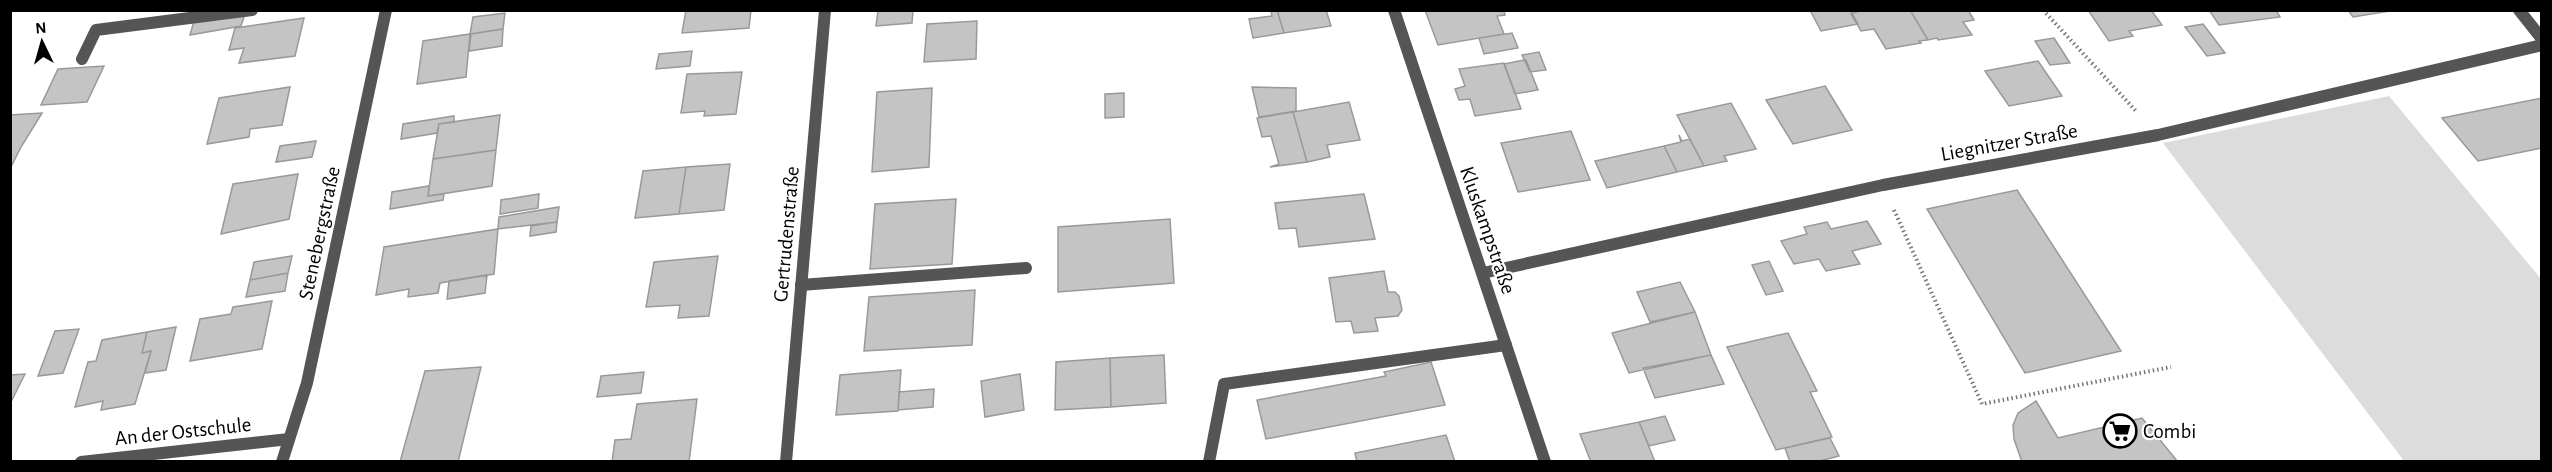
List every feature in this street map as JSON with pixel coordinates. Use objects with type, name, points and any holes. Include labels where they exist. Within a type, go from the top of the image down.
[{"type":"street","points":[[82,59],[96,30],[252,10]]},
{"type":"street","name":"Stenebergstraße","points":[[282,462],[307,383],[386,10]]},
{"type":"street","name":"Gertrudenstraße","points":[[786,462],[825,10]]},
{"type":"street","name":"Kluskampstraße","points":[[1394,10],[1545,462]]},
{"type":"street","points":[[2524,11],[2541,39]]},
{"type":"street","name":"Liegnitzer Straße","points":[[1483,273],[1883,185],[2158,135],[2541,45]]},
{"type":"street","points":[[801,285],[1026,268]]},
{"type":"street","points":[[1209,462],[1224,384],[1506,345]]},
{"type":"street","name":"An der Ostschule","points":[[81,462],[289,438]]},
{"type":"path","points":[[2043,10],[2158,135]]},
{"type":"path","points":[[1883,185],[1982,404],[2171,367]]},
{"type":"shaded area","points":[[2389,96],[2541,279],[2541,461],[2404,461],[2163,143]]},
{"type":"building","points":[[686,10],[751,10],[749,28],[682,33]]},
{"type":"building","points":[[913,10],[912,23],[876,26],[878,11]]},
{"type":"building","points":[[1277,10],[1326,10],[1331,26],[1284,33]]},
{"type":"building","points":[[1277,10],[1284,33],[1253,38],[1249,19],[1272,16],[1271,11]]},
{"type":"building","points":[[1425,10],[1504,10],[1505,15],[1497,16],[1504,34],[1438,45]]},
{"type":"building","points":[[1810,10],[1850,10],[1858,24],[1821,31]]},
{"type":"building","points":[[1862,10],[1910,10],[1928,40],[1886,49],[1874,29],[1861,31],[1851,14]]},
{"type":"building","points":[[1910,10],[1968,10],[1974,20],[1963,22],[1972,35],[1928,40]]},
{"type":"building","points":[[2088,10],[2151,10],[2162,25],[2129,31],[2133,36],[2109,41]]},
{"type":"building","points":[[2209,10],[2276,10],[2280,17],[2219,25]]},
{"type":"building","points":[[2348,10],[2396,10],[2353,17]]},
{"type":"building","points":[[505,13],[503,29],[470,34],[473,17]]},
{"type":"building","points":[[245,14],[241,26],[190,35],[194,21]]},
{"type":"building","points":[[304,18],[295,56],[239,63],[244,48],[229,50],[235,28]]},
{"type":"building","points":[[977,21],[976,59],[924,62],[927,24]]},
{"type":"building","points":[[2203,24],[2225,53],[2207,56],[2185,27]]},
{"type":"building","points":[[503,29],[502,46],[469,51],[471,34]]},
{"type":"building","points":[[1512,33],[1518,48],[1484,54],[1479,38]]},
{"type":"building","points":[[470,34],[466,77],[417,84],[423,41]]},
{"type":"building","points":[[2054,38],[2070,63],[2050,65],[2035,41]]},
{"type":"building","points":[[692,51],[690,66],[656,69],[659,54]]},
{"type":"building","points":[[1539,52],[1546,70],[1530,72],[1522,55]]},
{"type":"building","points":[[1526,60],[1538,90],[1515,94],[1504,64]]},
{"type":"building","points":[[2038,61],[2062,96],[2009,106],[1985,71]]},
{"type":"building","points":[[1504,63],[1521,109],[1475,116],[1470,99],[1459,100],[1455,89],[1465,86],[1459,69]]},
{"type":"building","points":[[104,66],[87,102],[41,105],[58,69]]},
{"type":"building","points":[[742,72],[736,114],[704,116],[705,111],[681,113],[687,74]]},
{"type":"building","points":[[1825,86],[1852,130],[1793,144],[1766,100]]},
{"type":"building","points":[[290,87],[282,125],[250,129],[249,137],[207,144],[219,98]]},
{"type":"building","points":[[1252,87],[1296,88],[1296,111],[1259,117]]},
{"type":"building","points":[[932,88],[929,167],[872,172],[877,92]]},
{"type":"building","points":[[1124,93],[1124,117],[1105,118],[1105,94]]},
{"type":"building","points":[[2542,98],[2542,148],[2478,161],[2442,118]]},
{"type":"building","points":[[1349,102],[1360,140],[1327,145],[1330,157],[1307,162],[1293,112]]},
{"type":"building","points":[[1731,103],[1756,149],[1724,156],[1727,161],[1704,166],[1677,115]]},
{"type":"building","points":[[1293,112],[1307,162],[1270,167],[1279,164],[1271,136],[1262,137],[1257,118]]},
{"type":"building","points":[[42,113],[21,147],[10,169],[10,115]]},
{"type":"building","points":[[500,115],[496,150],[433,159],[439,124]]},
{"type":"building","points":[[454,116],[454,122],[439,124],[437,133],[401,139],[403,124]]},
{"type":"building","points":[[1571,131],[1590,180],[1518,192],[1501,143]]},
{"type":"building","points":[[1679,135],[1682,141],[1690,139],[1704,166],[1677,172],[1664,146],[1681,142]]},
{"type":"building","points":[[316,141],[312,157],[276,162],[280,146]]},
{"type":"building","points":[[1664,146],[1677,172],[1607,188],[1595,161]]},
{"type":"building","points":[[496,150],[492,186],[428,196],[433,159]]},
{"type":"building","points":[[730,164],[724,210],[679,214],[686,167]]},
{"type":"building","points":[[686,167],[679,214],[635,218],[643,171]]},
{"type":"building","points":[[298,174],[289,219],[221,234],[233,184]]},
{"type":"building","points":[[429,186],[428,196],[444,194],[443,200],[390,209],[392,192]]},
{"type":"building","points":[[2017,190],[2121,351],[2025,373],[1927,209]]},
{"type":"building","points":[[539,194],[538,208],[500,214],[501,200]]},
{"type":"building","points":[[1364,194],[1375,239],[1299,247],[1296,228],[1279,229],[1275,203]]},
{"type":"building","points":[[956,199],[952,264],[870,269],[875,204]]},
{"type":"building","points":[[559,207],[557,222],[498,229],[499,217]]},
{"type":"building","points":[[1170,219],[1174,283],[1058,292],[1058,227]]},
{"type":"building","points":[[1867,221],[1881,244],[1852,251],[1860,264],[1826,271],[1819,259],[1794,264],[1781,241],[1807,234],[1804,227],[1827,222],[1831,229]]},
{"type":"building","points":[[557,222],[556,232],[530,236],[531,226]]},
{"type":"building","points":[[498,229],[494,274],[440,283],[438,293],[408,297],[409,289],[376,295],[384,247]]},
{"type":"building","points":[[292,256],[288,273],[250,280],[254,262]]},
{"type":"building","points":[[718,256],[709,316],[678,318],[680,305],[646,307],[654,262]]},
{"type":"building","points":[[1769,261],[1783,291],[1766,295],[1752,265]]},
{"type":"building","points":[[1384,271],[1388,292],[1395,292],[1399,296],[1402,310],[1398,316],[1375,318],[1378,331],[1354,333],[1351,321],[1336,322],[1329,278]]},
{"type":"building","points":[[288,273],[285,291],[246,297],[250,280]]},
{"type":"building","points":[[487,275],[485,293],[447,299],[449,281]]},
{"type":"building","points":[[1680,282],[1695,312],[1650,322],[1637,292]]},
{"type":"building","points":[[975,290],[972,345],[864,351],[869,297]]},
{"type":"building","points":[[272,301],[262,349],[190,361],[200,319],[231,314],[233,307]]},
{"type":"building","points":[[1695,312],[1711,355],[1629,373],[1612,333]]},
{"type":"building","points":[[176,327],[166,370],[145,373],[151,351],[142,353],[147,332]]},
{"type":"building","points":[[79,329],[63,373],[38,376],[55,331]]},
{"type":"building","points":[[147,332],[142,353],[151,351],[135,404],[101,410],[103,401],[75,407],[88,362],[96,361],[102,340]]},
{"type":"building","points":[[1788,333],[1817,391],[1810,392],[1832,437],[1776,450],[1727,347]]},
{"type":"building","points":[[1164,355],[1166,403],[1111,407],[1110,358]]},
{"type":"building","points":[[1711,355],[1724,384],[1655,398],[1643,368]]},
{"type":"building","points":[[1110,358],[1111,407],[1055,410],[1056,362]]},
{"type":"building","points":[[1431,362],[1445,405],[1266,439],[1257,400],[1386,376],[1384,372]]},
{"type":"building","points":[[481,367],[458,462],[400,462],[425,371]]},
{"type":"building","points":[[901,370],[898,411],[836,415],[840,375]]},
{"type":"building","points":[[644,372],[641,393],[597,397],[601,376]]},
{"type":"building","points":[[25,374],[10,404],[10,375]]},
{"type":"building","points":[[1020,374],[1024,410],[985,417],[981,381]]},
{"type":"building","points":[[934,389],[933,407],[898,410],[899,392]]},
{"type":"building","points":[[697,399],[689,462],[612,462],[615,440],[631,439],[637,404]]},
{"type":"building","name":"Combi","points":[[2036,401],[2058,438],[2142,418],[2178,462],[2022,462],[2014,439],[2013,425],[2018,413]]},
{"type":"building","points":[[1665,416],[1675,440],[1649,446],[1639,422]]},
{"type":"building","points":[[1639,422],[1655,462],[1591,462],[1580,434]]},
{"type":"building","points":[[1446,435],[1455,462],[1357,462],[1355,453]]},
{"type":"building","points":[[1830,438],[1839,456],[1816,462],[1790,462],[1785,448]]},
{"type":"place","name":"Combi","points":[[2120,431]]}]
